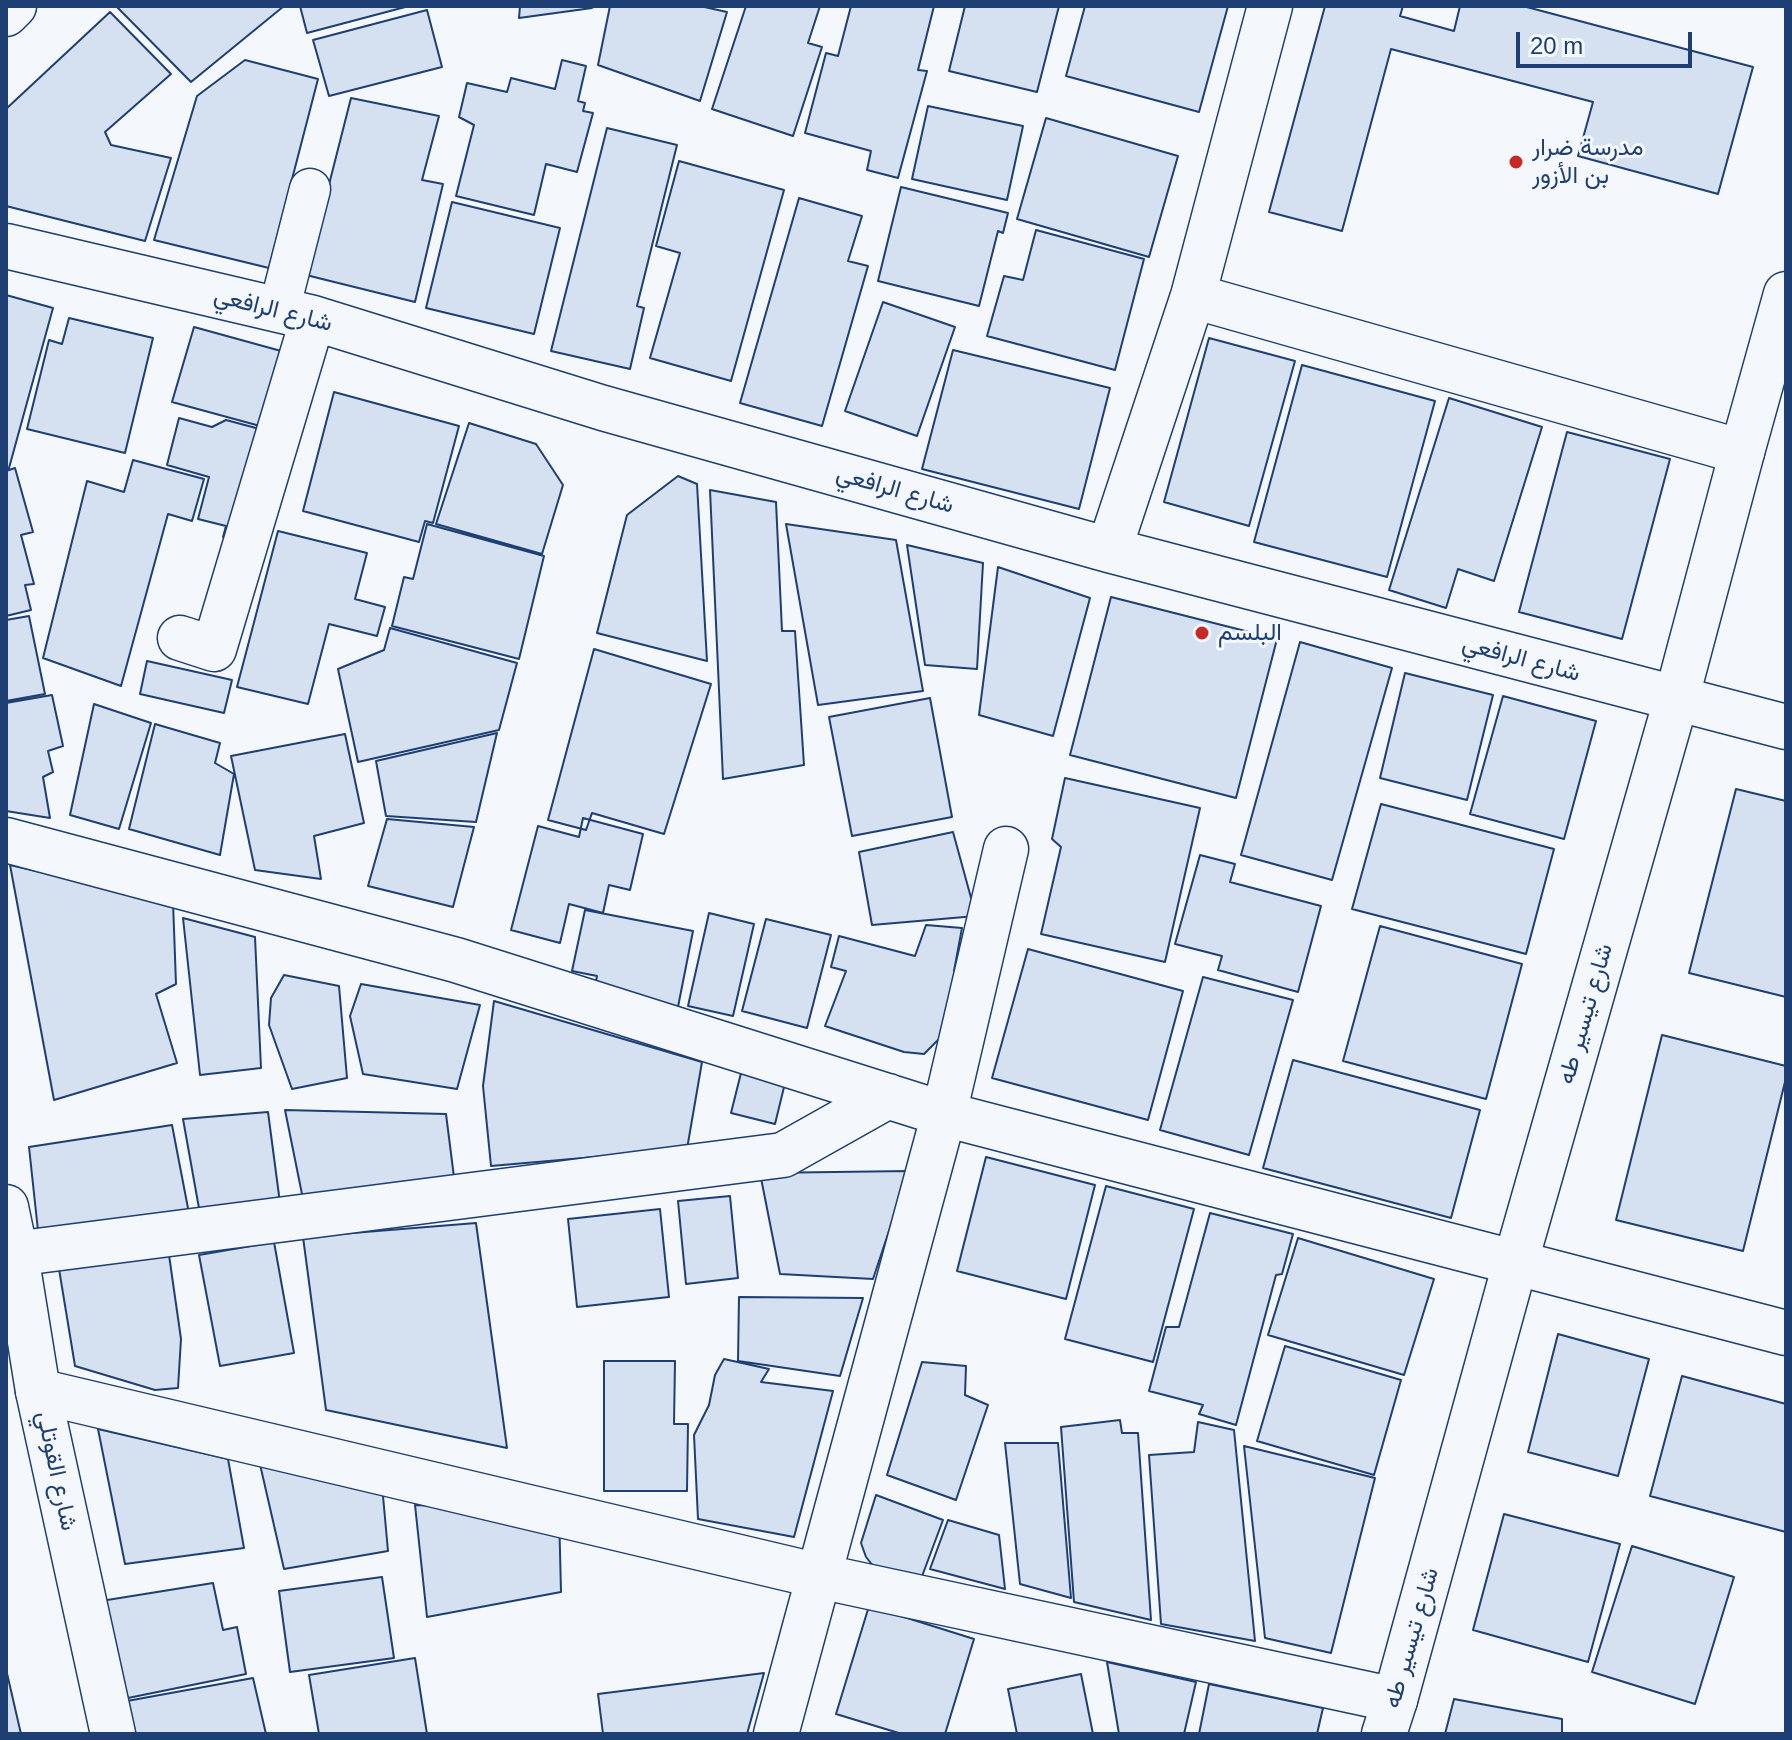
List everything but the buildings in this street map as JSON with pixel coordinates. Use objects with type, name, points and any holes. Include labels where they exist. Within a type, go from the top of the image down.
[{"type":"street","points":[[6,14],[14,6]]},
{"type":"street","points":[[1109,550],[1193,296],[1270,6]]},
{"type":"street","points":[[180,638],[214,649],[296,314],[310,189]]},
{"type":"street","name":"شارع الرافعي","points":[[6,246],[296,314],[603,408],[1109,550],[1786,727]]},
{"type":"street","name":"شارع تيسير طه","points":[[1390,1717],[1676,700],[1786,294]]},
{"type":"street","points":[[1193,296],[1742,452]]},
{"type":"street","points":[[6,840],[456,960],[944,1114],[1786,1333]]},
{"type":"street","points":[[776,1734],[944,1114],[1006,849]]},
{"type":"street","points":[[11,1255],[783,1155],[888,1096]]},
{"type":"street","name":"شارع القوتلي","points":[[6,1207],[11,1255],[38,1391],[113,1734]]},
{"type":"street","points":[[38,1391],[819,1576],[1390,1717]]},
{"type":"place","name":"مدرسة ضرار بن الأزور","points":[[1516,162]]},
{"type":"place","name":"البلسم","points":[[1202,633]]}]
